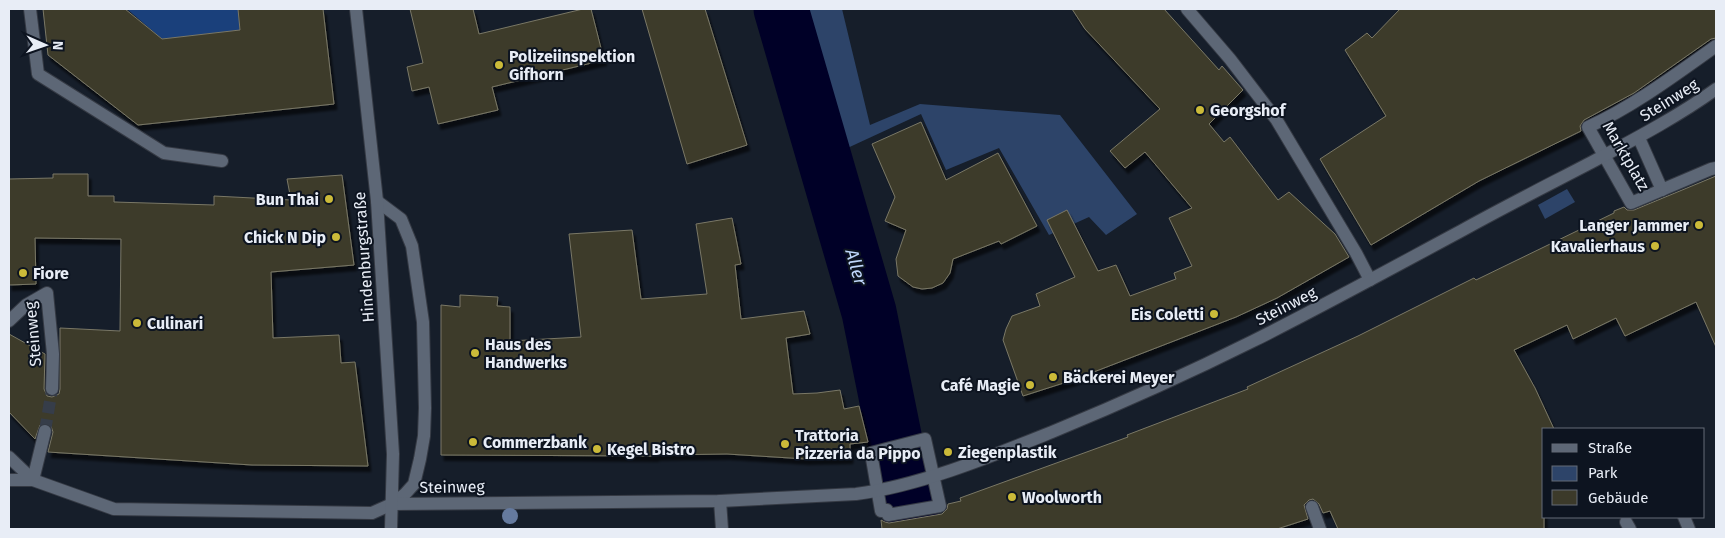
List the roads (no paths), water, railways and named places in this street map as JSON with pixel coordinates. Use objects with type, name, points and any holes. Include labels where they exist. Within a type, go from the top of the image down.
[{"type":"street","points":[[30,9],[38,74],[164,152],[222,161]]},
{"type":"street","name":"Hindenburgstraße","points":[[356,9],[377,202],[393,454],[391,529]]},
{"type":"street","points":[[1187,9],[1230,59],[1276,119],[1356,253],[1370,280]]},
{"type":"street","name":"Marktplatz","points":[[1716,46],[1647,93],[1607,118],[1588,127],[1631,203],[1716,168]]},
{"type":"street","name":"Steinweg","points":[[9,480],[33,480],[114,509],[372,513],[392,504],[720,501],[856,494],[877,491],[934,475],[1023,444],[1107,409],[1245,345],[1639,138],[1716,89]]},
{"type":"street","name":"Steinweg","points":[[1639,138],[1662,190]]},
{"type":"street","points":[[377,202],[401,219],[412,246],[423,322],[425,408],[423,444],[414,484],[406,494],[392,504]]},
{"type":"street","name":"Steinweg","points":[[9,321],[26,305],[47,293],[53,354],[52,389]]},
{"type":"street","points":[[33,480],[45,431]]},
{"type":"street","points":[[925,439],[934,475],[940,506],[888,514],[887,510],[881,511],[870,453],[925,439]]},
{"type":"street","name":"Steinweg","points":[[9,457],[33,480]]},
{"type":"street","points":[[720,501],[722,529]]},
{"type":"street","points":[[1312,508],[1320,529]]},
{"type":"waterway","name":"Aller","points":[[781,9],[869,312],[913,529]]},
{"type":"tunnel","points":[[45,431],[52,389]]},
{"type":"place","name":"Polizeiinspektion Gifhorn","points":[[499,65]]},
{"type":"place","name":"Georgshof","points":[[1200,110]]},
{"type":"place","name":"Bun Thai","points":[[329,199]]},
{"type":"place","name":"Langer Jammer","points":[[1699,225]]},
{"type":"place","name":"Chick N Dip","points":[[336,237]]},
{"type":"place","name":"Kavalierhaus","points":[[1655,246]]},
{"type":"place","name":"Fiore","points":[[23,273]]},
{"type":"place","name":"Eis Coletti","points":[[1214,314]]},
{"type":"place","name":"Culinari","points":[[137,323]]},
{"type":"place","name":"Haus des Handwerks","points":[[475,353]]},
{"type":"place","name":"Bäckerei Meyer","points":[[1053,377]]},
{"type":"place","name":"Café Magie","points":[[1030,385]]},
{"type":"place","name":"Commerzbank","points":[[473,442]]},
{"type":"place","name":"Trattoria Pizzeria da Pippo","points":[[785,444]]},
{"type":"place","name":"Kegel Bistro","points":[[597,449]]},
{"type":"place","name":"Ziegenplastik","points":[[948,452]]},
{"type":"place","name":"Woolworth","points":[[1012,497]]}]
